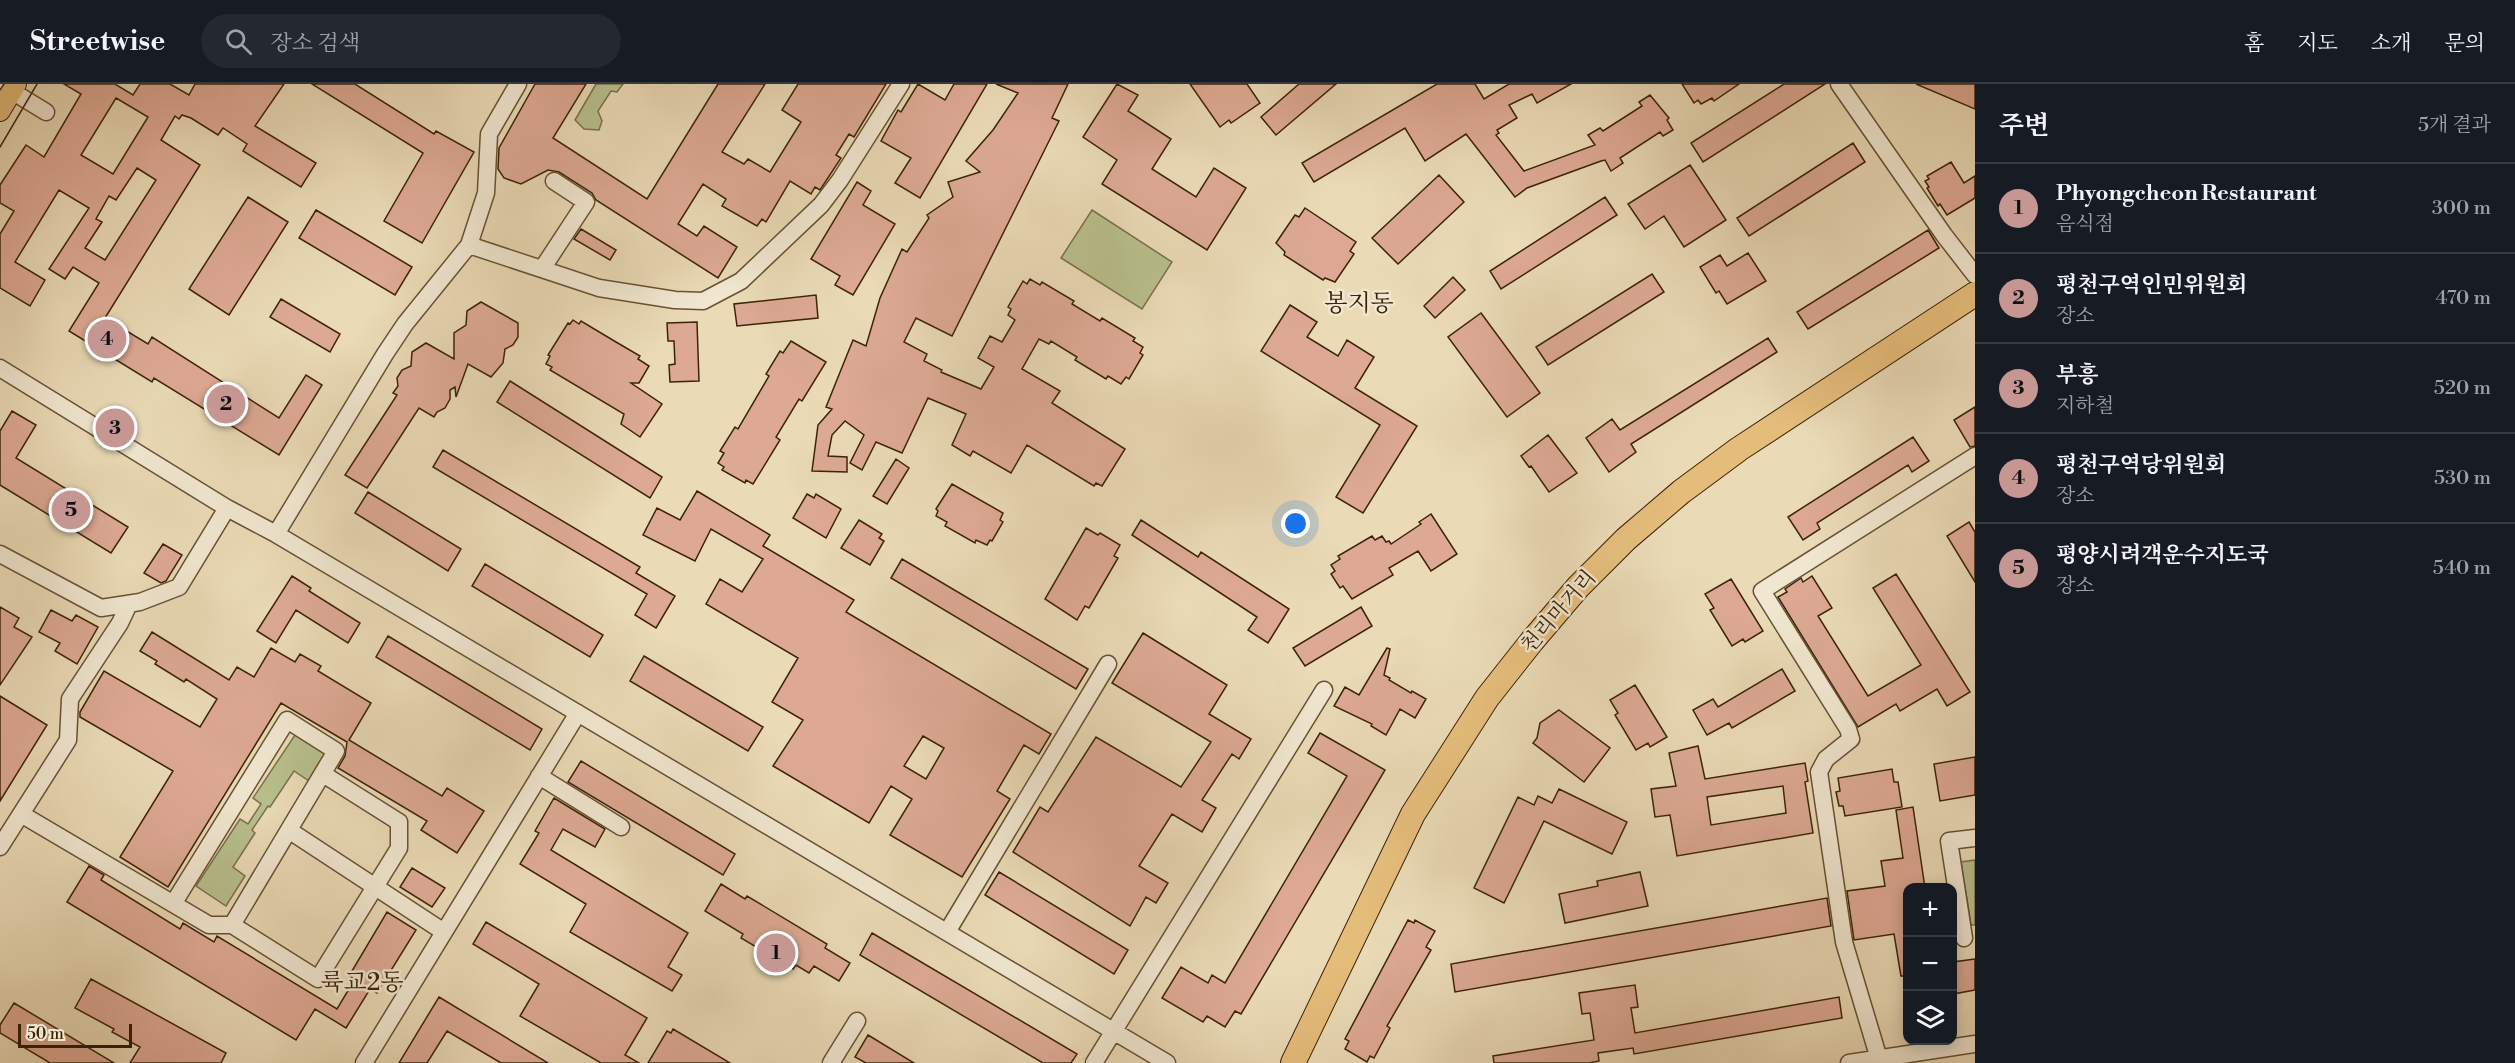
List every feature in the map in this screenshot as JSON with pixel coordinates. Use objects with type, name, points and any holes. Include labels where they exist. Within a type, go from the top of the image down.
[{"type":"highway","name":"천리마거리","points":[[1293,1063],[1413,814],[1487,698],[1578,587],[1626,539],[1681,492],[1739,449],[1975,294]]},
{"type":"main road","points":[[0,111],[10,86]]},
{"type":"street","points":[[276,534],[405,324],[469,245],[486,193],[489,135],[518,84]]},
{"type":"street","points":[[469,245],[599,288],[675,300],[703,301],[741,281],[821,205],[840,180],[901,84]]},
{"type":"street","points":[[1839,84],[1944,235],[1975,275]]},
{"type":"street","points":[[10,86],[46,112]]},
{"type":"street","points":[[542,269],[586,202],[554,182]]},
{"type":"street","points":[[0,368],[227,508],[276,534],[1167,1063]]},
{"type":"street","points":[[1879,1059],[1844,942],[1820,772],[1826,759],[1851,739],[1848,729],[1762,591],[1975,456]]},
{"type":"street","points":[[0,554],[101,608],[140,603],[179,587],[227,508]]},
{"type":"street","points":[[0,847],[68,740],[70,699],[114,632],[129,604]]},
{"type":"street","points":[[947,932],[1108,664]]},
{"type":"street","points":[[1094,1063],[1324,690]]},
{"type":"street","points":[[364,1063],[578,713]]},
{"type":"street","points":[[173,904],[287,720],[336,751],[232,925]]},
{"type":"street","points":[[21,814],[209,925],[232,925],[318,979],[399,848],[399,822],[323,774]]},
{"type":"street","points":[[539,776],[621,827]]},
{"type":"street","points":[[290,831],[444,932]]},
{"type":"street","points":[[1964,938],[1949,841],[1975,838]]},
{"type":"street","points":[[831,1063],[857,1021]]},
{"type":"street","points":[[1849,1063],[1975,1044]]},
{"type":"green space","points":[[596,84],[623,84],[617,92],[611,91],[598,111],[602,121],[599,130],[584,129],[575,120]]},
{"type":"green space","points":[[1092,210],[1172,262],[1142,309],[1061,258]]},
{"type":"green space","points":[[297,732],[327,752],[309,781],[294,771],[252,830],[255,833],[233,867],[245,876],[226,906],[196,886],[240,819],[248,824],[261,804],[253,798]]},
{"type":"green space","points":[[1975,860],[1975,925],[1971,925],[1961,862]]},
{"type":"building","points":[[64,84],[115,84],[133,95],[140,84],[170,84],[189,95],[195,84],[284,84],[255,126],[316,163],[301,187],[243,151],[247,144],[223,128],[218,135],[191,118],[182,115],[179,119],[175,116],[161,140],[200,165],[105,318],[148,344],[152,337],[279,418],[306,375],[322,385],[279,455],[154,378],[152,382],[69,331],[99,283],[73,267],[65,279],[49,269],[89,208],[59,190],[15,262],[45,280],[30,306],[0,288],[0,234],[14,211],[0,203],[0,185],[26,145],[44,157],[81,94]],"holes":[[[116,98],[148,117],[113,174],[81,155]],[[137,168],[156,180],[105,260],[85,248],[102,222],[96,219],[109,196],[116,200]]]},
{"type":"building","points":[[312,84],[355,84],[434,134],[436,131],[474,152],[422,243],[384,221],[423,153]]},
{"type":"building","points":[[535,84],[586,84],[553,138],[647,199],[718,84],[765,84],[722,152],[744,164],[748,159],[770,172],[801,122],[782,110],[798,84],[886,84],[854,137],[849,134],[836,155],[841,158],[820,190],[815,187],[811,194],[790,181],[766,222],[762,219],[757,226],[722,206],[726,199],[703,184],[678,224],[697,236],[704,226],[737,247],[718,278],[596,200],[592,193],[559,172],[548,170],[521,184],[504,178],[498,169],[499,148]]},
{"type":"building","points":[[918,84],[945,100],[954,84],[987,84],[920,198],[895,183],[911,158],[881,141],[898,110],[901,112]]},
{"type":"building","points":[[996,84],[1068,84],[1052,118],[1059,121],[952,336],[916,318],[904,342],[927,354],[924,361],[942,370],[941,372],[981,389],[994,367],[978,358],[990,336],[1002,342],[1015,320],[1008,315],[1011,309],[1008,307],[1023,281],[1027,284],[1030,279],[1040,285],[1042,282],[1074,301],[1072,304],[1100,321],[1102,318],[1135,338],[1133,341],[1143,347],[1140,353],[1143,355],[1129,379],[1126,377],[1121,384],[1108,376],[1106,379],[1075,360],[1077,357],[1051,341],[1049,344],[1039,339],[1022,369],[1060,391],[1052,403],[1125,449],[1102,486],[1096,483],[1094,486],[1027,445],[1011,473],[973,451],[970,456],[952,445],[966,414],[928,398],[902,453],[876,442],[862,470],[850,463],[864,435],[845,421],[832,435],[828,456],[847,457],[847,472],[812,471],[818,425],[832,409],[826,407],[853,340],[866,346],[880,298],[902,249],[907,252],[929,218],[927,215],[953,197],[948,182],[980,172],[966,161],[993,130],[1018,93]]},
{"type":"building","points":[[1117,84],[1138,95],[1128,111],[1171,139],[1152,169],[1196,197],[1214,168],[1246,188],[1207,250],[1102,184],[1117,160],[1083,137]]},
{"type":"building","points":[[1190,84],[1247,84],[1260,103],[1231,123],[1229,120],[1220,127]]},
{"type":"building","points":[[1299,84],[1336,84],[1276,135],[1261,117]]},
{"type":"building","points":[[1437,84],[1475,84],[1484,99],[1509,84],[1571,84],[1537,103],[1532,94],[1509,105],[1517,118],[1497,130],[1499,133],[1496,135],[1524,171],[1595,145],[1588,135],[1600,128],[1603,131],[1642,106],[1639,102],[1650,95],[1669,118],[1667,120],[1673,130],[1663,136],[1660,132],[1620,158],[1623,163],[1611,171],[1605,160],[1601,161],[1527,188],[1515,197],[1466,134],[1425,161],[1405,128],[1314,182],[1302,163]]},
{"type":"building","points":[[1682,84],[1739,84],[1714,101],[1712,98],[1701,104],[1698,100],[1694,103]]},
{"type":"building","points":[[1784,84],[1825,84],[1703,162],[1691,143]]},
{"type":"building","points":[[1916,84],[1975,84],[1975,109]]},
{"type":"building","points":[[1853,143],[1865,162],[1749,236],[1737,218]]},
{"type":"building","points":[[1951,162],[1964,183],[1975,176],[1975,198],[1947,215],[1940,204],[1938,206],[1925,181],[1929,179],[1927,176]]},
{"type":"building","points":[[1690,165],[1726,220],[1684,247],[1664,216],[1645,229],[1628,204]]},
{"type":"building","points":[[1439,175],[1464,202],[1398,264],[1372,238]]},
{"type":"building","points":[[857,182],[871,191],[863,205],[895,224],[853,295],[835,285],[840,276],[811,259]]},
{"type":"building","points":[[248,197],[288,222],[229,315],[189,289]]},
{"type":"building","points":[[1605,197],[1617,215],[1501,289],[1490,271]]},
{"type":"building","points":[[1305,208],[1356,242],[1350,251],[1354,254],[1335,282],[1325,278],[1323,280],[1284,255],[1285,252],[1276,243],[1295,215],[1299,217]]},
{"type":"building","points":[[316,210],[412,267],[395,295],[299,238]]},
{"type":"building","points":[[581,229],[616,250],[610,260],[574,239]]},
{"type":"building","points":[[1928,230],[1939,248],[1808,329],[1797,312]]},
{"type":"building","points":[[1748,253],[1766,281],[1727,304],[1719,291],[1716,293],[1700,267],[1720,255],[1727,266]]},
{"type":"building","points":[[1652,274],[1664,292],[1548,365],[1536,347]]},
{"type":"building","points":[[1453,277],[1465,290],[1435,318],[1424,306]]},
{"type":"building","points":[[816,295],[818,318],[737,326],[734,304]]},
{"type":"building","points":[[281,299],[340,334],[330,352],[270,317]]},
{"type":"building","points":[[481,302],[518,323],[518,337],[513,345],[505,349],[503,363],[491,377],[468,364],[456,397],[455,387],[450,390],[450,399],[445,408],[437,412],[434,417],[419,408],[367,488],[345,475],[397,395],[393,393],[398,386],[397,378],[402,370],[411,366],[412,352],[426,343],[454,359],[454,333],[466,325],[467,311]]},
{"type":"building","points":[[1290,305],[1317,322],[1307,337],[1338,356],[1347,340],[1374,357],[1355,388],[1417,426],[1363,513],[1336,497],[1380,425],[1261,351]]},
{"type":"building","points":[[1481,313],[1540,393],[1507,417],[1448,337]]},
{"type":"building","points":[[573,320],[579,324],[581,321],[640,356],[638,359],[649,366],[639,383],[631,383],[662,404],[640,437],[621,424],[624,414],[550,370],[552,367],[546,364],[550,356],[548,355],[568,323],[570,324]]},
{"type":"building","points":[[697,322],[699,381],[670,382],[669,365],[675,364],[674,341],[668,341],[667,323]]},
{"type":"building","points":[[1768,338],[1777,352],[1631,444],[1636,452],[1609,472],[1586,438],[1612,419],[1620,430]]},
{"type":"building","points":[[791,341],[826,362],[802,401],[799,399],[776,437],[780,440],[753,484],[746,480],[745,483],[722,470],[724,467],[718,463],[724,453],[720,451],[735,427],[738,429],[769,376],[766,374],[780,351],[783,353]]},
{"type":"building","points":[[510,381],[662,477],[650,498],[497,402]]},
{"type":"building","points":[[1975,407],[1975,446],[1970,447],[1954,420]]},
{"type":"building","points":[[12,411],[36,425],[16,458],[128,527],[111,553],[0,485],[0,431]]},
{"type":"building","points":[[1548,435],[1577,473],[1549,492],[1521,456]]},
{"type":"building","points":[[1913,437],[1929,461],[1912,472],[1908,465],[1817,523],[1820,529],[1803,540],[1788,517]]},
{"type":"building","points":[[443,450],[640,567],[636,573],[675,596],[656,628],[635,615],[647,594],[433,467]]},
{"type":"building","points":[[896,459],[909,468],[887,504],[873,496]]},
{"type":"building","points":[[952,484],[1003,513],[1000,520],[1003,522],[992,541],[990,540],[987,545],[976,540],[975,543],[945,526],[947,522],[936,516],[938,511],[936,509]]},
{"type":"building","points":[[697,491],[770,535],[763,546],[854,600],[846,612],[1051,734],[1039,754],[1024,745],[997,791],[1010,799],[962,877],[890,835],[912,799],[891,786],[869,823],[773,766],[803,720],[772,702],[798,658],[706,604],[720,579],[742,592],[763,559],[711,529],[695,561],[643,535],[657,508],[680,520]],"holes":[[[923,736],[944,748],[926,779],[904,766]]]},
{"type":"building","points":[[368,492],[461,549],[448,571],[355,513]]},
{"type":"building","points":[[807,494],[814,498],[816,494],[841,509],[826,538],[793,518]]},
{"type":"building","points":[[1431,514],[1457,554],[1431,571],[1418,551],[1389,568],[1393,575],[1352,599],[1343,586],[1340,588],[1331,574],[1335,571],[1331,565],[1340,559],[1338,556],[1372,536],[1375,540],[1382,536],[1386,542],[1389,541],[1391,544],[1421,524],[1419,522]]},
{"type":"building","points":[[859,520],[882,534],[879,538],[884,541],[870,565],[841,548]]},
{"type":"building","points":[[1141,520],[1198,557],[1201,552],[1289,609],[1268,643],[1248,630],[1257,617],[1132,535]]},
{"type":"building","points":[[1969,522],[1975,532],[1975,582],[1947,536]]},
{"type":"building","points":[[1086,528],[1120,545],[1114,556],[1118,558],[1089,608],[1085,606],[1077,620],[1045,599]]},
{"type":"building","points":[[163,544],[182,555],[166,581],[161,583],[144,573]]},
{"type":"building","points":[[902,559],[1088,669],[1076,689],[891,578]]},
{"type":"building","points":[[485,564],[603,635],[590,657],[472,586]]},
{"type":"building","points":[[1896,574],[1970,692],[1947,706],[1937,689],[1900,711],[1896,704],[1858,727],[1778,597],[1787,592],[1785,589],[1801,578],[1803,582],[1812,576],[1832,608],[1818,616],[1868,696],[1921,665],[1873,588]]},
{"type":"building","points":[[292,576],[311,588],[309,591],[360,623],[348,643],[296,610],[276,643],[257,631]]},
{"type":"building","points":[[1731,579],[1763,631],[1745,642],[1743,639],[1732,646],[1710,610],[1714,608],[1705,594]]},
{"type":"building","points":[[0,607],[19,618],[14,627],[32,637],[0,685]]},
{"type":"building","points":[[1361,607],[1372,626],[1305,666],[1293,648]]},
{"type":"building","points":[[51,610],[72,621],[76,615],[98,627],[77,664],[55,651],[60,643],[39,632]]},
{"type":"building","points":[[152,632],[229,680],[237,667],[254,677],[271,648],[295,662],[300,654],[321,666],[318,671],[371,703],[349,740],[442,796],[447,788],[484,811],[457,853],[421,830],[427,821],[338,768],[345,756],[347,742],[281,703],[168,887],[120,857],[173,771],[80,717],[80,712],[104,671],[200,727],[217,699],[186,679],[184,682],[155,664],[157,661],[140,651]]},
{"type":"building","points":[[1143,633],[1227,685],[1209,714],[1251,739],[1239,759],[1232,754],[1202,800],[1216,808],[1202,832],[1172,814],[1139,866],[1168,883],[1156,903],[1146,897],[1130,926],[1013,852],[1040,807],[1048,812],[1096,737],[1181,787],[1211,742],[1112,683]]},
{"type":"building","points":[[388,636],[542,729],[530,750],[376,657]]},
{"type":"building","points":[[1387,648],[1390,649],[1384,675],[1411,693],[1412,691],[1426,699],[1415,718],[1400,709],[1386,735],[1371,726],[1372,724],[1334,706],[1345,687],[1359,695]]},
{"type":"building","points":[[644,656],[763,727],[748,751],[630,681]]},
{"type":"building","points":[[1782,669],[1795,691],[1732,728],[1729,723],[1707,735],[1693,710],[1713,699],[1718,707]]},
{"type":"building","points":[[1635,685],[1667,737],[1650,747],[1648,743],[1636,750],[1615,715],[1618,713],[1610,700]]},
{"type":"building","points":[[0,696],[47,725],[0,801]]},
{"type":"building","points":[[1559,710],[1610,748],[1584,782],[1533,743],[1537,738],[1540,723]]},
{"type":"building","points":[[1320,733],[1385,770],[1241,1014],[1235,1011],[1225,1027],[1207,1016],[1203,1022],[1162,998],[1181,967],[1208,983],[1212,975],[1225,983],[1347,776],[1308,753]]},
{"type":"building","points":[[1698,746],[1705,779],[1805,763],[1808,781],[1805,782],[1813,833],[1677,856],[1670,815],[1655,817],[1651,789],[1676,786],[1669,753]],"holes":[[[1783,786],[1786,813],[1711,825],[1707,797]]]},
{"type":"building","points":[[1975,757],[1975,795],[1940,801],[1934,764]]},
{"type":"building","points":[[581,761],[735,854],[723,875],[568,782]]},
{"type":"building","points":[[1892,769],[1894,782],[1898,782],[1902,807],[1845,816],[1843,806],[1839,806],[1836,792],[1840,791],[1838,778]]},
{"type":"building","points":[[1559,789],[1627,822],[1612,854],[1544,821],[1504,903],[1474,888],[1518,797],[1534,805],[1538,796],[1552,803]]},
{"type":"building","points":[[554,798],[605,829],[595,847],[563,829],[551,850],[688,933],[668,967],[682,975],[672,991],[570,932],[586,904],[520,864],[539,833],[535,831]]},
{"type":"building","points":[[1913,807],[1924,883],[1903,883],[1903,976],[1901,976],[1894,934],[1854,940],[1847,891],[1885,886],[1881,861],[1903,858],[1896,810]]},
{"type":"building","points":[[89,866],[104,875],[101,880],[180,929],[183,923],[214,942],[217,936],[337,1009],[355,979],[349,976],[387,912],[416,930],[377,993],[370,989],[346,1028],[315,1009],[296,1040],[67,902]]},
{"type":"building","points":[[412,868],[445,888],[432,907],[400,887]]},
{"type":"building","points":[[999,872],[1128,950],[1114,974],[985,895]]},
{"type":"building","points":[[1640,872],[1648,906],[1565,923],[1559,894],[1598,886],[1597,881]]},
{"type":"building","points":[[721,884],[745,899],[747,896],[827,944],[825,948],[850,963],[839,981],[814,966],[809,973],[796,965],[793,969],[741,938],[743,934],[705,911]]},
{"type":"building","points":[[1827,898],[1831,926],[1455,992],[1451,964]]},
{"type":"building","points":[[1408,920],[1414,923],[1415,920],[1435,931],[1426,947],[1431,950],[1387,1026],[1390,1028],[1374,1058],[1370,1056],[1367,1062],[1345,1049],[1349,1041],[1345,1039]]},
{"type":"building","points":[[486,922],[647,1018],[625,1055],[639,1063],[601,1063],[520,1016],[539,984],[473,944]]},
{"type":"building","points":[[872,933],[1077,1054],[1071,1063],[1043,1063],[860,955]]},
{"type":"building","points":[[1975,959],[1975,990],[1957,993],[1957,961]]},
{"type":"building","points":[[91,979],[226,1053],[221,1063],[130,1063],[140,1047],[112,1032],[114,1029],[75,1008]]},
{"type":"building","points":[[1635,985],[1638,1007],[1631,1008],[1635,1033],[1839,997],[1842,1018],[1634,1054],[1633,1048],[1598,1053],[1599,1061],[1589,1063],[1494,1063],[1493,1056],[1594,1040],[1590,1013],[1582,1014],[1579,993]]},
{"type":"building","points":[[439,997],[548,1063],[501,1063],[447,1031],[427,1063],[399,1063]]},
{"type":"building","points":[[14,1003],[114,1063],[50,1063],[0,1033],[0,1025]]},
{"type":"building","points":[[673,1029],[730,1063],[648,1063],[667,1031],[671,1033]]},
{"type":"building","points":[[868,1035],[914,1063],[866,1063],[855,1057]]},
{"type":"tram line","points":[[0,90],[4,84]]},
{"type":"tram line","points":[[0,147],[37,84]]},
{"type":"place","name":"평천구역당위원회","points":[[107,339]]},
{"type":"place","name":"평천구역인민위원회","points":[[226,404]]},
{"type":"place","name":"부흥","points":[[115,428]]},
{"type":"place","name":"평양시려객운수지도국","points":[[71,510]]},
{"type":"place","name":"Phyongcheon Restaurant","points":[[776,953]]},
{"type":"district","name":"봉지동","points":[[1359,304]]},
{"type":"district","name":"륙교2동","points":[[362,983]]}]
